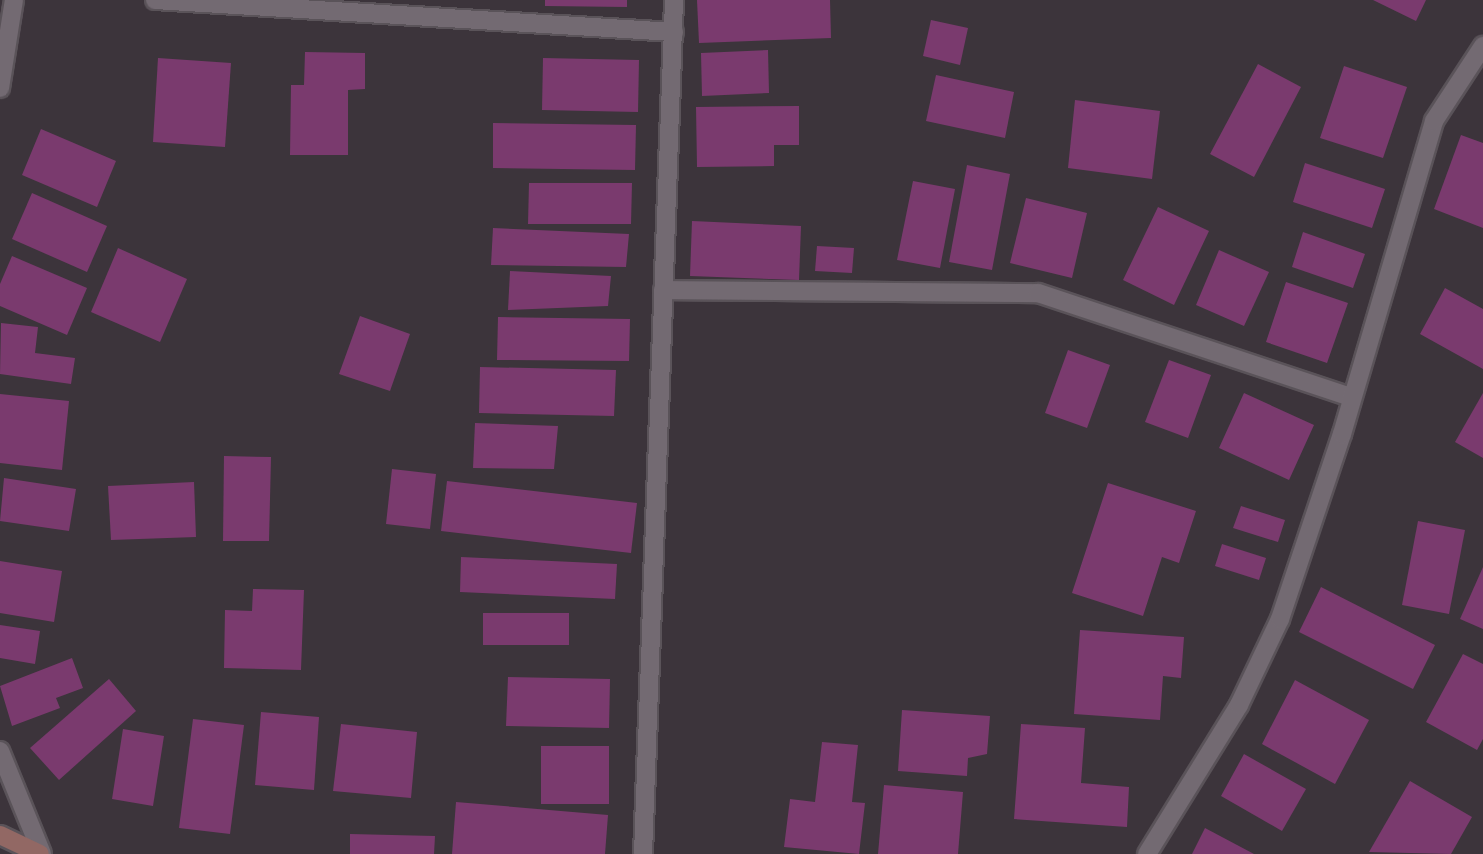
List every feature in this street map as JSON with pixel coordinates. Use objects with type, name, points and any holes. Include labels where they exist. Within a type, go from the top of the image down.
[{"type":"main road","points":[[0,835],[41,854]]},
{"type":"street","points":[[0,88],[14,0]]},
{"type":"street","points":[[155,0],[674,32]]},
{"type":"street","points":[[644,854],[674,0]]},
{"type":"street","points":[[1148,854],[1239,705],[1280,619],[1351,397],[1434,121],[1483,46]]},
{"type":"street","points":[[663,290],[1038,292],[1351,397]]},
{"type":"street","points":[[0,751],[41,854]]},
{"type":"building","points":[[545,0],[627,0],[627,7],[545,6]]},
{"type":"building","points":[[697,0],[830,0],[831,38],[699,43]]},
{"type":"building","points":[[1373,0],[1426,0],[1416,21]]},
{"type":"building","points":[[931,20],[968,28],[960,65],[923,56]]},
{"type":"building","points":[[768,50],[769,93],[702,96],[701,53]]},
{"type":"building","points":[[305,52],[365,53],[365,89],[348,90],[348,155],[290,155],[291,85],[304,85]]},
{"type":"building","points":[[158,58],[231,63],[225,147],[153,142]]},
{"type":"building","points":[[543,58],[639,60],[638,112],[542,110]]},
{"type":"building","points":[[1258,64],[1301,87],[1254,177],[1210,154]]},
{"type":"building","points":[[1344,66],[1407,87],[1383,158],[1320,138]]},
{"type":"building","points":[[936,75],[1014,92],[1005,138],[926,121]]},
{"type":"building","points":[[1075,100],[1160,111],[1152,179],[1068,168]]},
{"type":"building","points":[[799,106],[799,145],[774,145],[774,166],[697,167],[696,107]]},
{"type":"building","points":[[493,123],[636,125],[635,170],[493,168]]},
{"type":"building","points":[[41,129],[116,161],[97,207],[22,175]]},
{"type":"building","points":[[1461,135],[1483,143],[1483,228],[1434,209]]},
{"type":"building","points":[[1305,163],[1385,189],[1372,228],[1293,202]]},
{"type":"building","points":[[967,165],[1010,174],[992,270],[949,262]]},
{"type":"building","points":[[913,181],[955,189],[940,268],[897,260]]},
{"type":"building","points":[[529,183],[632,183],[631,224],[528,224]]},
{"type":"building","points":[[32,193],[107,226],[87,272],[12,239]]},
{"type":"building","points":[[1026,198],[1087,213],[1072,278],[1010,263]]},
{"type":"building","points":[[1158,207],[1209,231],[1174,305],[1123,280]]},
{"type":"building","points":[[692,221],[801,226],[799,280],[690,276]]},
{"type":"building","points":[[493,228],[629,234],[626,267],[491,265]]},
{"type":"building","points":[[1303,232],[1365,254],[1353,288],[1292,267]]},
{"type":"building","points":[[817,246],[854,248],[852,273],[815,271]]},
{"type":"building","points":[[118,248],[187,279],[160,342],[91,312]]},
{"type":"building","points":[[1219,250],[1269,272],[1244,326],[1196,305]]},
{"type":"building","points":[[12,256],[87,288],[67,335],[0,306],[0,284]]},
{"type":"building","points":[[510,271],[611,276],[608,306],[508,310]]},
{"type":"building","points":[[1286,282],[1348,303],[1327,363],[1266,342]]},
{"type":"building","points":[[1445,288],[1483,309],[1483,369],[1420,334]]},
{"type":"building","points":[[360,316],[410,334],[390,391],[339,374]]},
{"type":"building","points":[[498,317],[630,319],[629,361],[497,360]]},
{"type":"building","points":[[1,323],[38,327],[35,353],[75,358],[71,384],[0,374]]},
{"type":"building","points":[[1068,350],[1110,365],[1087,428],[1045,413]]},
{"type":"building","points":[[1169,360],[1211,375],[1188,438],[1145,422]]},
{"type":"building","points":[[480,367],[616,370],[614,416],[479,413]]},
{"type":"building","points":[[1244,393],[1314,425],[1289,480],[1219,448]]},
{"type":"building","points":[[1483,393],[1483,458],[1455,442]]},
{"type":"building","points":[[0,394],[69,401],[62,470],[0,463]]},
{"type":"building","points":[[475,423],[558,426],[554,469],[473,468]]},
{"type":"building","points":[[224,456],[271,457],[269,541],[223,541]]},
{"type":"building","points":[[392,469],[436,474],[430,529],[386,524]]},
{"type":"building","points":[[4,478],[76,489],[69,531],[0,521]]},
{"type":"building","points":[[447,481],[637,503],[631,553],[441,531]]},
{"type":"building","points":[[194,482],[196,537],[111,540],[108,486]]},
{"type":"building","points":[[1108,483],[1196,511],[1179,563],[1162,557],[1143,616],[1072,593]]},
{"type":"building","points":[[1241,506],[1285,520],[1278,542],[1233,528]]},
{"type":"building","points":[[1418,521],[1465,530],[1449,614],[1402,605]]},
{"type":"building","points":[[1222,544],[1266,558],[1259,580],[1215,566]]},
{"type":"building","points":[[461,557],[617,564],[615,599],[460,592]]},
{"type":"building","points":[[0,561],[62,571],[54,622],[0,613]]},
{"type":"building","points":[[1483,567],[1483,629],[1460,619]]},
{"type":"building","points":[[1321,587],[1435,645],[1413,689],[1299,632]]},
{"type":"building","points":[[253,589],[304,590],[301,670],[224,668],[225,610],[252,611]]},
{"type":"building","points":[[483,613],[569,613],[569,645],[483,645]]},
{"type":"building","points":[[0,625],[40,631],[35,664],[0,658]]},
{"type":"building","points":[[1080,630],[1184,637],[1181,678],[1163,676],[1160,720],[1074,714]]},
{"type":"building","points":[[1463,654],[1483,664],[1483,739],[1477,750],[1426,722]]},
{"type":"building","points":[[72,658],[83,688],[56,698],[60,708],[12,726],[0,686]]},
{"type":"building","points":[[508,677],[610,679],[609,728],[506,726]]},
{"type":"building","points":[[109,679],[136,711],[59,780],[30,748]]},
{"type":"building","points":[[1295,680],[1369,720],[1335,784],[1262,744]]},
{"type":"building","points":[[902,710],[990,716],[987,754],[968,758],[967,776],[898,771]]},
{"type":"building","points":[[261,712],[319,717],[314,790],[255,785]]},
{"type":"building","points":[[193,719],[244,725],[230,834],[179,828]]},
{"type":"building","points":[[341,724],[417,732],[411,798],[333,791]]},
{"type":"building","points":[[1021,724],[1085,728],[1081,783],[1129,787],[1127,827],[1014,819]]},
{"type":"building","points":[[123,729],[164,736],[153,806],[112,799]]},
{"type":"building","points":[[822,742],[858,745],[852,802],[865,803],[859,854],[784,847],[790,799],[815,802]]},
{"type":"building","points":[[541,746],[609,746],[609,804],[541,804]]},
{"type":"building","points":[[1244,754],[1306,789],[1282,831],[1221,796]]},
{"type":"building","points":[[1410,781],[1472,817],[1451,854],[1369,852]]},
{"type":"building","points":[[884,785],[963,792],[958,854],[878,854]]},
{"type":"building","points":[[456,802],[608,815],[605,854],[452,854]]},
{"type":"building","points":[[1205,828],[1254,854],[1192,854]]},
{"type":"building","points":[[350,834],[435,836],[434,854],[350,854]]}]
